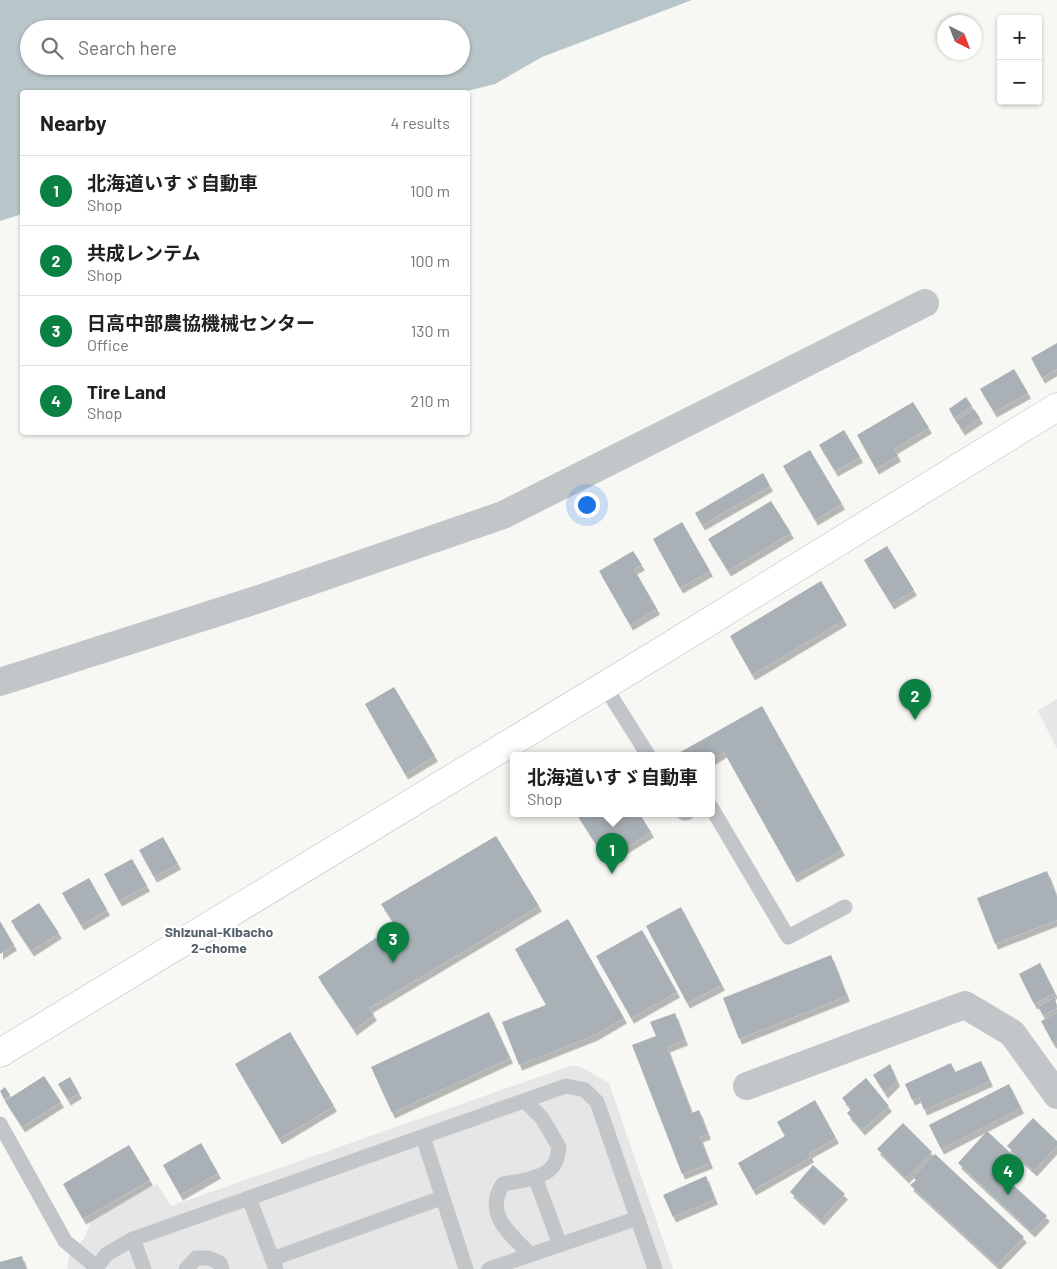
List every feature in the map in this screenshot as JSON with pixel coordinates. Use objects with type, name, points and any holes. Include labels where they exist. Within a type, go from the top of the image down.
[{"type":"street","points":[[0,682],[271,595],[502,515],[925,304]]},
{"type":"street","points":[[0,1053],[1057,407]]},
{"type":"street","points":[[747,1086],[964,1005],[1012,1033],[1057,1095]]},
{"type":"lane","points":[[604,685],[646,752]]},
{"type":"lane","points":[[715,814],[788,937],[845,907]]},
{"type":"lane","points":[[0,1124],[65,1241],[95,1268],[107,1254],[133,1239],[566,1086],[585,1090],[597,1102],[654,1269]]},
{"type":"lane","points":[[525,1100],[542,1118],[559,1146],[555,1163],[535,1177],[503,1184],[495,1196],[496,1210],[504,1227],[531,1255]]},
{"type":"lane","points":[[422,1137],[466,1269]]},
{"type":"lane","points":[[535,1177],[560,1245]]},
{"type":"lane","points":[[249,1198],[274,1264],[441,1198]]},
{"type":"lane","points":[[489,1269],[638,1218]]},
{"type":"lane","points":[[133,1239],[144,1269]]},
{"type":"lane","points":[[186,1269],[196,1258],[209,1258],[220,1263],[222,1269]]},
{"type":"shaded area","points":[[0,0],[692,0],[542,57],[495,84],[470,90],[20,90],[20,215],[0,221]]},
{"type":"shaded area","points":[[1057,699],[1057,749],[1038,711]]},
{"type":"shaded area","points":[[573,1065],[581,1067],[609,1083],[673,1269],[67,1269],[69,1257],[85,1237],[91,1221],[157,1184],[171,1206]]},
{"type":"building","points":[[1057,343],[1057,369],[1042,378],[1031,358]]},
{"type":"building","points":[[1014,369],[1028,393],[994,412],[980,389]]},
{"type":"building","points":[[966,397],[972,406],[954,418],[949,409]]},
{"type":"building","points":[[913,402],[929,428],[894,449],[898,456],[876,469],[857,435]]},
{"type":"building","points":[[974,409],[980,418],[962,430],[956,421]]},
{"type":"building","points":[[844,430],[860,457],[835,471],[819,445]]},
{"type":"building","points":[[810,450],[842,504],[815,520],[783,466]]},
{"type":"building","points":[[763,473],[770,486],[702,525],[695,513]]},
{"type":"building","points":[[771,501],[791,533],[728,571],[708,539]]},
{"type":"building","points":[[682,522],[710,571],[680,588],[653,539]]},
{"type":"building","points":[[887,546],[914,590],[891,604],[864,560]]},
{"type":"building","points":[[633,551],[642,565],[634,569],[657,609],[630,625],[599,571]]},
{"type":"building","points":[[821,581],[844,620],[752,675],[730,636]]},
{"type":"building","points":[[394,687],[435,756],[405,774],[365,704]]},
{"type":"building","points":[[762,706],[842,850],[794,877],[724,752],[715,758],[715,752],[681,752]]},
{"type":"building","points":[[579,817],[642,817],[651,832],[606,860]]},
{"type":"building","points":[[496,836],[539,906],[369,1008],[374,1015],[354,1030],[318,977],[395,925],[381,904]]},
{"type":"building","points":[[163,837],[178,864],[154,877],[139,850]]},
{"type":"building","points":[[132,859],[147,886],[119,901],[104,874]]},
{"type":"building","points":[[1047,871],[1057,897],[1057,920],[995,944],[977,898]]},
{"type":"building","points":[[89,878],[107,910],[81,925],[62,893]]},
{"type":"building","points":[[39,903],[59,933],[31,951],[11,921]]},
{"type":"building","points":[[681,907],[722,985],[687,1003],[646,926]]},
{"type":"building","points":[[568,919],[624,1018],[595,1035],[519,1065],[502,1022],[546,1005],[515,949]]},
{"type":"building","points":[[0,921],[14,945],[0,954]]},
{"type":"building","points":[[642,930],[677,992],[631,1018],[596,956]]},
{"type":"building","points":[[831,955],[847,996],[739,1039],[723,998]]},
{"type":"building","points":[[1040,963],[1055,993],[1034,1004],[1019,974]]},
{"type":"building","points":[[1055,997],[1057,1008],[1043,1015],[1038,1007]]},
{"type":"building","points":[[489,1012],[510,1058],[392,1113],[371,1067]]},
{"type":"building","points":[[675,1013],[685,1040],[667,1047],[692,1113],[699,1110],[708,1134],[700,1137],[710,1163],[682,1174],[632,1045],[656,1036],[650,1022]]},
{"type":"building","points":[[1057,1013],[1057,1041],[1053,1043],[1041,1021]]},
{"type":"building","points":[[290,1032],[334,1106],[279,1139],[235,1064]]},
{"type":"building","points":[[981,1061],[990,1081],[924,1110],[919,1097],[912,1100],[905,1084],[951,1063],[955,1072]]},
{"type":"building","points":[[890,1064],[897,1081],[885,1093],[873,1075]]},
{"type":"building","points":[[44,1076],[61,1102],[22,1127],[5,1101]]},
{"type":"building","points":[[70,1077],[79,1093],[68,1100],[58,1084]]},
{"type":"building","points":[[866,1078],[889,1106],[862,1130],[847,1113],[851,1109],[842,1098]]},
{"type":"building","points":[[1009,1084],[1021,1108],[941,1149],[929,1125]]},
{"type":"building","points":[[5,1087],[10,1095],[4,1099],[0,1091]]},
{"type":"building","points":[[815,1100],[836,1138],[809,1153],[811,1157],[753,1190],[738,1163],[785,1136],[777,1122]]},
{"type":"building","points":[[1033,1118],[1057,1141],[1057,1146],[1034,1171],[1007,1146]]},
{"type":"building","points":[[903,1123],[932,1152],[906,1178],[877,1149]]},
{"type":"building","points":[[987,1131],[1016,1158],[1001,1174],[1047,1216],[1032,1232],[958,1163]]},
{"type":"building","points":[[201,1143],[218,1173],[180,1195],[163,1165]]},
{"type":"building","points":[[129,1145],[150,1180],[83,1219],[63,1184]]},
{"type":"building","points":[[935,1154],[1024,1237],[997,1265],[910,1185],[916,1180],[913,1177]]},
{"type":"building","points":[[813,1165],[845,1194],[821,1220],[790,1192]]},
{"type":"building","points":[[706,1176],[715,1199],[673,1217],[663,1195]]},
{"type":"building","points":[[22,1256],[26,1269],[0,1269],[0,1262]]},
{"type":"place","name":"共成レンテム","points":[[915,720]]},
{"type":"place","name":"北海道いすゞ自動車","points":[[612,874]]},
{"type":"place","name":"日高中部農協機械センター","points":[[393,963]]},
{"type":"place","name":"Tire Land","points":[[1008,1195]]},
{"type":"district","name":"Shizunai-Kibacho 2-chome","points":[[219,940]]}]
